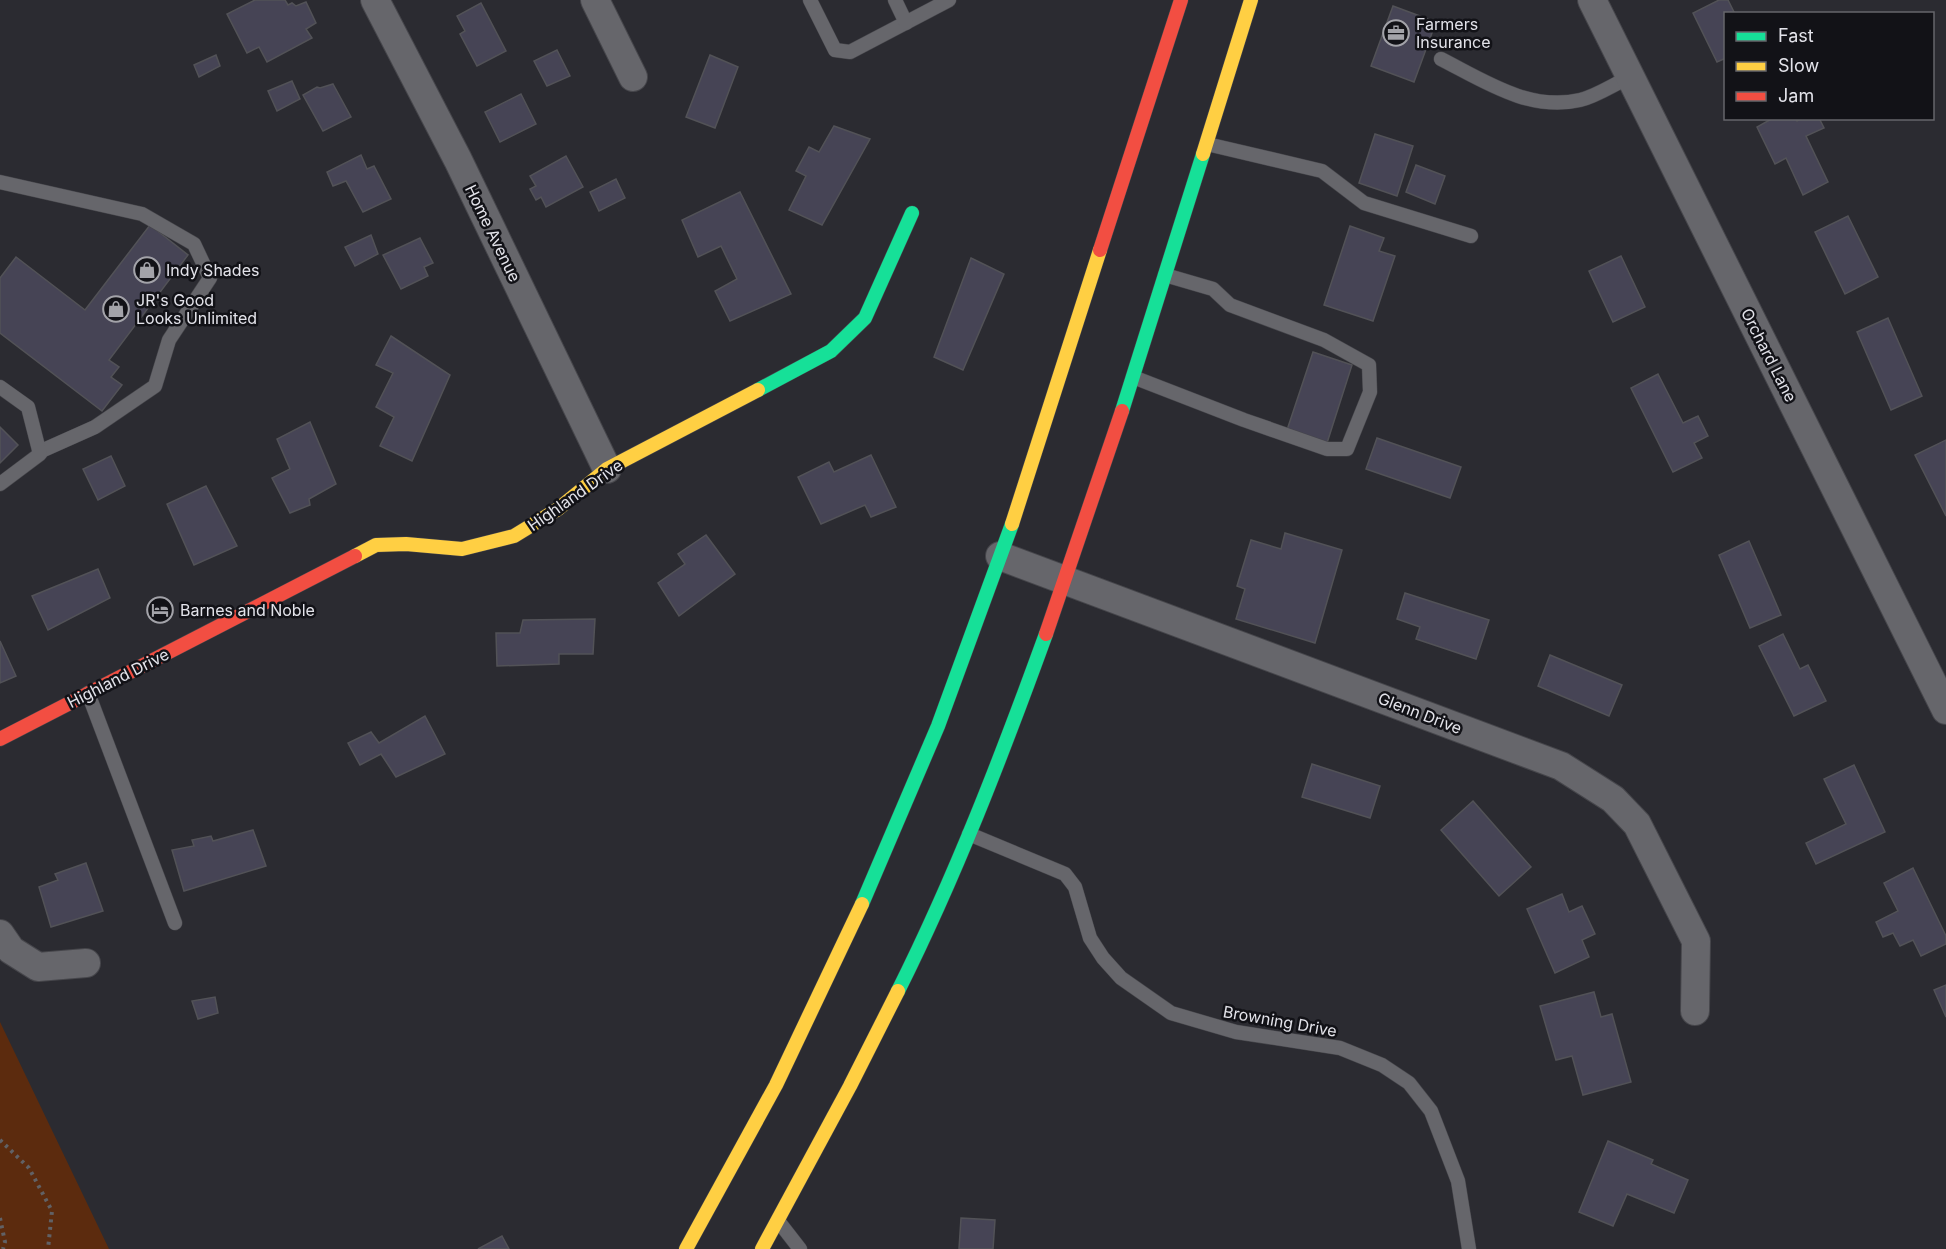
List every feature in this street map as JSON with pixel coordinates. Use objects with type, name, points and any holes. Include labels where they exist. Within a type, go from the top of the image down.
[{"type":"main road","points":[[686,1249],[776,1085],[858,914],[938,726],[1000,556],[1181,0]]},
{"type":"main road","points":[[762,1249],[839,1108],[920,944],[969,834],[1022,702],[1133,377],[1251,0]]},
{"type":"main road","name":"Highland Drive","points":[[0,739],[376,545],[406,544],[462,549],[514,536],[558,509],[607,469],[831,351],[865,318],[912,213]]},
{"type":"street","name":"Home Avenue","points":[[375,0],[458,160],[607,469]]},
{"type":"street","points":[[596,0],[633,77]]},
{"type":"street","name":"Orchard Lane","points":[[1592,0],[1946,710]]},
{"type":"street","name":"Glenn Drive","points":[[1000,556],[1561,766],[1613,799],[1638,825],[1696,940],[1695,1011]]},
{"type":"street","points":[[0,934],[11,950],[38,967],[86,963]]},
{"type":"lane","points":[[810,0],[835,50],[850,52],[949,0]]},
{"type":"lane","points":[[895,0],[906,23]]},
{"type":"lane","points":[[1442,59],[1508,93],[1546,104],[1581,100],[1630,77]]},
{"type":"lane","points":[[1206,144],[1322,171],[1364,203],[1471,236]]},
{"type":"lane","points":[[0,182],[142,214],[194,244],[210,278],[169,340],[155,386],[95,427],[39,452]]},
{"type":"lane","points":[[1133,377],[1327,449],[1347,449],[1371,392],[1369,365],[1324,340],[1230,304],[1213,289],[1165,275]]},
{"type":"lane","points":[[0,387],[28,406],[40,454],[0,484]]},
{"type":"lane","points":[[88,693],[175,923]]},
{"type":"lane","name":"Browning Drive","points":[[969,834],[1065,874],[1076,887],[1090,938],[1103,958],[1121,978],[1171,1013],[1236,1032],[1340,1048],[1382,1065],[1408,1083],[1431,1111],[1458,1181],[1469,1249]]},
{"type":"lane","points":[[777,1221],[800,1249]]},
{"type":"path","points":[[0,1140],[29,1168],[52,1211],[48,1249]]},
{"type":"path","points":[[0,1218],[5,1242],[3,1249]]},
{"type":"shaded area","points":[[0,1022],[109,1249],[0,1249]]},
{"type":"building","points":[[255,0],[285,0],[288,5],[292,3],[296,6],[306,2],[316,23],[306,29],[312,38],[267,62],[259,47],[247,53],[227,14]]},
{"type":"building","points":[[1719,0],[1728,0],[1734,12],[1724,12],[1724,59],[1717,62],[1693,13]]},
{"type":"building","points":[[481,3],[506,51],[477,66],[460,34],[465,31],[457,16]]},
{"type":"building","points":[[1393,6],[1436,22],[1414,82],[1371,66]]},
{"type":"building","points":[[557,50],[570,76],[547,86],[534,61]]},
{"type":"building","points":[[216,55],[220,66],[199,77],[194,65]]},
{"type":"building","points":[[710,55],[738,67],[715,128],[686,117]]},
{"type":"building","points":[[292,81],[300,99],[277,111],[268,91]]},
{"type":"building","points":[[333,84],[351,117],[323,131],[303,95],[317,87]]},
{"type":"building","points":[[521,94],[536,124],[500,142],[485,112]]},
{"type":"building","points":[[1769,120],[1820,120],[1824,128],[1806,136],[1828,182],[1803,195],[1786,158],[1775,164],[1757,127]]},
{"type":"building","points":[[834,126],[870,139],[822,225],[789,210],[806,176],[796,171],[809,147],[819,152]]},
{"type":"building","points":[[1375,134],[1413,146],[1397,196],[1359,183]]},
{"type":"building","points":[[361,155],[367,169],[374,166],[391,199],[363,212],[346,181],[333,186],[327,172]]},
{"type":"building","points":[[566,156],[583,187],[546,207],[541,197],[536,200],[530,189],[536,186],[530,176]]},
{"type":"building","points":[[1416,165],[1445,176],[1435,204],[1406,192]]},
{"type":"building","points":[[616,179],[625,198],[599,211],[590,192]]},
{"type":"building","points":[[740,192],[791,294],[730,321],[715,291],[737,279],[721,246],[698,257],[682,220]]},
{"type":"building","points":[[1848,216],[1878,277],[1845,294],[1815,232]]},
{"type":"building","points":[[150,225],[188,255],[109,360],[119,367],[111,377],[122,385],[102,411],[0,333],[0,278],[16,257],[85,310]]},
{"type":"building","points":[[1350,226],[1384,238],[1379,251],[1395,256],[1373,321],[1324,305]]},
{"type":"building","points":[[371,235],[378,254],[355,266],[345,247]]},
{"type":"building","points":[[420,238],[433,263],[424,267],[428,276],[401,289],[383,255]]},
{"type":"building","points":[[1621,256],[1645,307],[1613,322],[1589,271]]},
{"type":"building","points":[[971,258],[1004,274],[963,370],[934,357]]},
{"type":"building","points":[[1888,318],[1922,396],[1891,410],[1857,332]]},
{"type":"building","points":[[391,336],[450,375],[412,461],[380,446],[394,417],[376,407],[393,373],[376,365]]},
{"type":"building","points":[[1313,352],[1352,365],[1327,443],[1287,430]]},
{"type":"building","points":[[1658,374],[1683,423],[1698,416],[1708,436],[1694,443],[1702,458],[1673,472],[1631,388]]},
{"type":"building","points":[[310,422],[336,484],[309,499],[310,505],[290,513],[272,478],[290,469],[277,439]]},
{"type":"building","points":[[0,427],[18,445],[0,463]]},
{"type":"building","points":[[1377,438],[1461,467],[1450,498],[1366,469]]},
{"type":"building","points":[[1946,440],[1946,516],[1915,455]]},
{"type":"building","points":[[871,455],[896,507],[871,517],[865,505],[821,524],[798,477],[829,462],[834,472]]},
{"type":"building","points":[[111,456],[125,486],[98,500],[83,469]]},
{"type":"building","points":[[206,486],[237,546],[194,565],[167,504]]},
{"type":"building","points":[[1285,533],[1342,550],[1315,643],[1236,619],[1245,589],[1237,586],[1251,540],[1281,549]]},
{"type":"building","points":[[706,535],[735,574],[679,616],[658,583],[685,564],[678,554]]},
{"type":"building","points":[[1749,541],[1781,615],[1750,628],[1719,555]]},
{"type":"building","points":[[98,569],[110,598],[48,630],[32,596]]},
{"type":"building","points":[[1405,593],[1489,620],[1476,659],[1416,639],[1420,627],[1397,619]]},
{"type":"building","points":[[595,619],[593,654],[559,654],[559,664],[497,666],[496,633],[520,633],[523,620]]},
{"type":"building","points":[[1783,634],[1800,669],[1808,665],[1826,701],[1794,716],[1759,646]]},
{"type":"building","points":[[0,641],[16,676],[0,683]]},
{"type":"building","points":[[1550,655],[1622,685],[1609,716],[1538,686]]},
{"type":"building","points":[[425,716],[445,754],[396,777],[381,754],[360,765],[348,743],[371,732],[379,743]]},
{"type":"building","points":[[1312,764],[1380,786],[1370,818],[1302,797]]},
{"type":"building","points":[[1854,765],[1885,832],[1816,864],[1806,843],[1846,824],[1824,779]]},
{"type":"building","points":[[1473,801],[1531,867],[1499,896],[1441,830]]},
{"type":"building","points":[[253,830],[266,866],[184,891],[172,850],[194,846],[192,840],[211,836],[213,841]]},
{"type":"building","points":[[86,863],[103,911],[51,927],[39,887],[58,880],[55,874]]},
{"type":"building","points":[[1913,868],[1946,936],[1946,944],[1921,956],[1913,940],[1900,946],[1893,933],[1883,937],[1876,922],[1898,911],[1884,883]]},
{"type":"building","points":[[1562,894],[1569,912],[1582,906],[1595,934],[1582,940],[1589,957],[1555,973],[1527,909]]},
{"type":"building","points":[[1946,985],[1946,1017],[1934,990]]},
{"type":"building","points":[[1594,992],[1601,1017],[1612,1014],[1631,1082],[1583,1095],[1572,1056],[1556,1060],[1540,1006]]},
{"type":"building","points":[[215,997],[218,1013],[198,1019],[192,1001]]},
{"type":"building","points":[[1608,1141],[1653,1160],[1651,1164],[1688,1180],[1674,1213],[1627,1194],[1613,1226],[1579,1212]]},
{"type":"building","points":[[961,1218],[995,1220],[993,1249],[959,1249]]},
{"type":"building","points":[[502,1236],[509,1249],[478,1249]]},
{"type":"traffic: fast","points":[[1122,411],[1203,154]]},
{"type":"traffic: fast","points":[[758,390],[831,351],[865,318],[912,213]]},
{"type":"traffic: fast","points":[[862,904],[938,726],[1012,524]]},
{"type":"traffic: fast","points":[[898,991],[977,814],[1046,634]]},
{"type":"traffic: slow","points":[[1203,154],[1251,0]]},
{"type":"traffic: slow","points":[[1012,524],[1100,250]]},
{"type":"traffic: slow","points":[[355,556],[376,545],[406,544],[462,549],[514,536],[558,509],[607,469],[758,390]]},
{"type":"traffic: slow","points":[[686,1249],[776,1085],[862,904]]},
{"type":"traffic: slow","points":[[762,1249],[850,1086],[898,991]]},
{"type":"traffic: jam","points":[[1100,250],[1181,0]]},
{"type":"traffic: jam","points":[[1046,634],[1122,411]]},
{"type":"traffic: jam","points":[[0,739],[355,556]]},
{"type":"place","name":"Farmers Insurance","points":[[1396,33]]},
{"type":"place","name":"Indy Shades","points":[[147,270]]},
{"type":"place","name":"JR's Good Looks Unlimited","points":[[116,309]]},
{"type":"place","name":"Barnes and Noble","points":[[160,610]]}]
